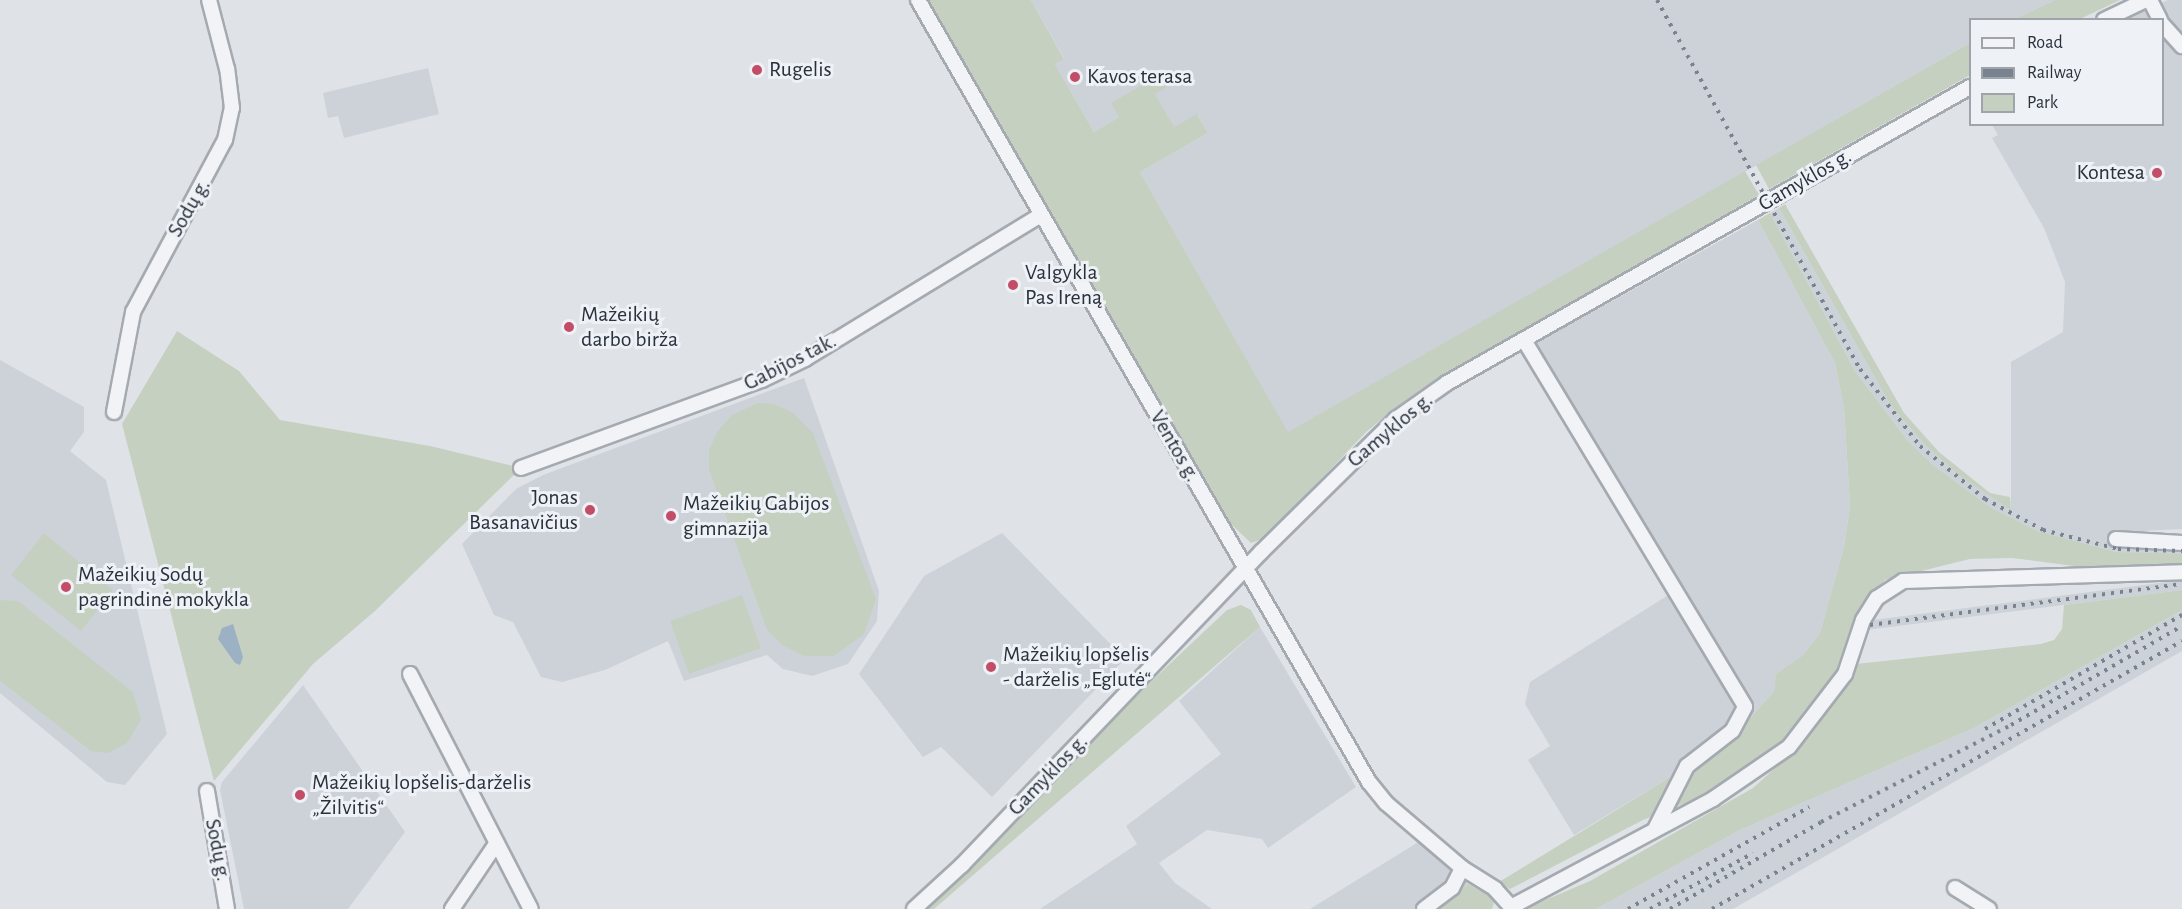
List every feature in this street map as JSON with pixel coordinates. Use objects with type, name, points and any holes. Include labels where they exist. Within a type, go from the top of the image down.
[{"type":"street","name":"Sodų g.","points":[[114,412],[133,312],[225,140],[232,108],[226,69],[209,0]]},
{"type":"street","name":"Ventos g.","points":[[918,0],[1369,782],[1386,803],[1462,868],[1495,889],[1508,908]]},
{"type":"street","points":[[2108,18],[2146,0]]},
{"type":"street","points":[[2150,0],[2159,18]]},
{"type":"street","points":[[2164,25],[2182,46]]},
{"type":"street","name":"Gamyklos g.","points":[[916,908],[962,865],[1247,567],[1396,419],[1448,383],[1969,88]]},
{"type":"street","name":"Gabijos tak.","points":[[520,468],[762,380],[805,358],[1041,216]]},
{"type":"street","points":[[1524,340],[1745,707],[1732,731],[1687,766],[1655,829]]},
{"type":"street","points":[[2116,539],[2182,543]]},
{"type":"street","points":[[1508,908],[1713,799],[1789,747],[1845,674],[1863,620],[1877,598],[1903,581],[2182,572]]},
{"type":"street","points":[[410,674],[531,909]]},
{"type":"street","name":"Sodų g.","points":[[207,791],[227,909]]},
{"type":"street","points":[[452,909],[495,843]]},
{"type":"street","points":[[1424,909],[1452,888],[1462,868]]},
{"type":"street","points":[[1955,888],[1989,909]]},
{"type":"shaded area","points":[[1031,0],[2055,0],[2017,18],[1969,18],[1969,44],[1288,433],[1140,172],[1208,133],[1198,115],[1174,128],[1112,103],[1119,117],[1094,132],[1055,64],[1064,58]]},
{"type":"shaded area","points":[[2168,0],[2182,0],[2182,529],[2121,532],[2119,546],[2182,549],[2182,554],[2116,552],[2038,531],[1990,507],[1933,465],[1907,440],[1855,371],[1770,213],[1779,208],[1891,406],[1926,446],[1960,476],[2011,509],[2011,362],[2063,332],[2065,282],[2044,228],[1992,138],[1998,135],[1993,126],[2164,126],[2164,18],[2127,18]]},
{"type":"shaded area","points":[[428,68],[439,114],[344,138],[338,116],[328,118],[323,93]]},
{"type":"shaded area","points":[[1758,220],[1835,363],[1844,408],[1850,506],[1844,547],[1820,633],[1803,655],[1776,674],[1774,691],[1744,725],[1693,771],[1672,776],[1574,835],[1528,760],[1550,746],[1525,704],[1530,682],[1678,589],[1531,346]]},
{"type":"shaded area","name":"Mažeikių Sodų pagrindinė mokykla","points":[[0,360],[84,407],[84,432],[70,451],[106,480],[167,734],[125,785],[107,782],[0,693]]},
{"type":"shaded area","name":"Mažeikių Gabijos gimnazija","points":[[804,378],[879,591],[877,621],[848,664],[812,676],[783,669],[767,655],[684,681],[668,641],[605,670],[562,682],[541,677],[513,622],[494,615],[462,544],[516,489],[543,475]]},
{"type":"shaded area","name":"Mažeikių lopšelis - darželis „Eglutė“","points":[[1002,533],[1125,659],[992,797],[941,747],[923,757],[859,674],[924,576]]},
{"type":"shaded area","points":[[2182,580],[2182,590],[1866,630],[1865,621]]},
{"type":"shaded area","points":[[2182,610],[2182,651],[1733,909],[1596,909],[1740,830],[1976,727]]},
{"type":"shaded area","points":[[1260,627],[1356,787],[1268,848],[1262,839],[1207,830],[1159,863],[1175,883],[1212,909],[1040,909],[1137,844],[1126,826],[1221,754],[1179,701]]},
{"type":"shaded area","name":"Mažeikių lopšelis-darželis „Žilvitis“","points":[[303,685],[405,832],[348,909],[244,909],[220,790],[222,782]]},
{"type":"shaded area","points":[[1420,841],[1468,884],[1433,909],[1310,909]]},
{"type":"green space","points":[[926,0],[1031,0],[1064,59],[1055,64],[1094,132],[1119,117],[1111,103],[1160,75],[1167,87],[1155,94],[1174,127],[1197,114],[1208,133],[1140,172],[1288,432],[1745,171],[1759,195],[1438,378],[1396,407],[1366,432],[1265,538],[1251,543],[1231,524]]},
{"type":"green space","points":[[2055,0],[2120,0],[2082,18],[2017,18]]},
{"type":"green space","points":[[1969,44],[1969,76],[1769,189],[1756,165]]},
{"type":"green space","points":[[1785,204],[1904,413],[1939,452],[1990,493],[2010,497],[2011,510],[1960,476],[1926,446],[1891,406],[1779,208]]},
{"type":"green space","points":[[1770,213],[1855,371],[1907,440],[1933,465],[1990,507],[2038,531],[2116,552],[2182,554],[2182,566],[2105,570],[2012,558],[1970,559],[1885,580],[1859,614],[1841,663],[1791,737],[1766,757],[1693,800],[1643,820],[1510,889],[1499,882],[1672,776],[1693,771],[1744,725],[1774,691],[1776,674],[1803,655],[1820,633],[1844,547],[1850,506],[1844,408],[1835,363],[1758,220]]},
{"type":"green space","points":[[177,331],[239,371],[280,420],[430,446],[521,468],[375,611],[313,664],[214,781],[122,424]]},
{"type":"green space","points":[[758,403],[774,404],[792,412],[813,433],[876,599],[864,634],[834,656],[804,656],[782,645],[767,630],[709,469],[709,450],[717,432],[732,415]]},
{"type":"green space","points":[[44,533],[113,590],[81,631],[11,575]]},
{"type":"green space","points":[[2182,590],[2182,610],[1976,727],[1740,830],[1596,909],[1524,909],[1590,881],[1753,788],[1807,739],[1856,664],[2041,644],[2054,640],[2062,629],[2064,605]]},
{"type":"green space","points":[[742,595],[761,648],[689,674],[670,621]]},
{"type":"green space","points":[[0,600],[18,601],[133,692],[141,720],[127,743],[108,753],[91,751],[0,681]]},
{"type":"green space","points":[[1241,605],[1251,610],[1260,627],[934,909],[926,909],[1158,675],[1227,610]]},
{"type":"green space","points":[[1468,884],[1488,895],[1494,902],[1492,909],[1433,909]]},
{"type":"water","points":[[233,624],[243,657],[240,665],[235,663],[218,639],[222,628]]},
{"type":"railway","points":[[1657,0],[1860,369],[1920,446],[1985,499],[2043,530],[2118,549],[2182,551]]},
{"type":"railway","points":[[1870,625],[2182,584]]},
{"type":"railway","points":[[1985,729],[2182,615]]},
{"type":"railway","points":[[1670,909],[1821,822],[2011,725],[2182,626]]},
{"type":"railway","points":[[1712,909],[2182,641]]},
{"type":"railway","points":[[1628,909],[1809,807]]},
{"type":"railway","points":[[1650,909],[1753,853]]},
{"type":"place","name":"Rugelis","points":[[757,70]]},
{"type":"place","name":"Kavos terasa","points":[[1075,77]]},
{"type":"place","name":"Kontesa","points":[[2157,173]]},
{"type":"place","name":"Valgykla Pas Ireną","points":[[1013,285]]},
{"type":"place","name":"Mažeikių darbo birža","points":[[569,327]]},
{"type":"place","name":"Jonas Basanavičius","points":[[590,510]]},
{"type":"place","name":"Mažeikių Gabijos gimnazija","points":[[671,516]]},
{"type":"place","name":"Mažeikių Sodų pagrindinė mokykla","points":[[66,587]]},
{"type":"place","name":"Mažeikių lopšelis - darželis „Eglutė“","points":[[991,667]]},
{"type":"place","name":"Mažeikių lopšelis-darželis „Žilvitis“","points":[[300,795]]}]
